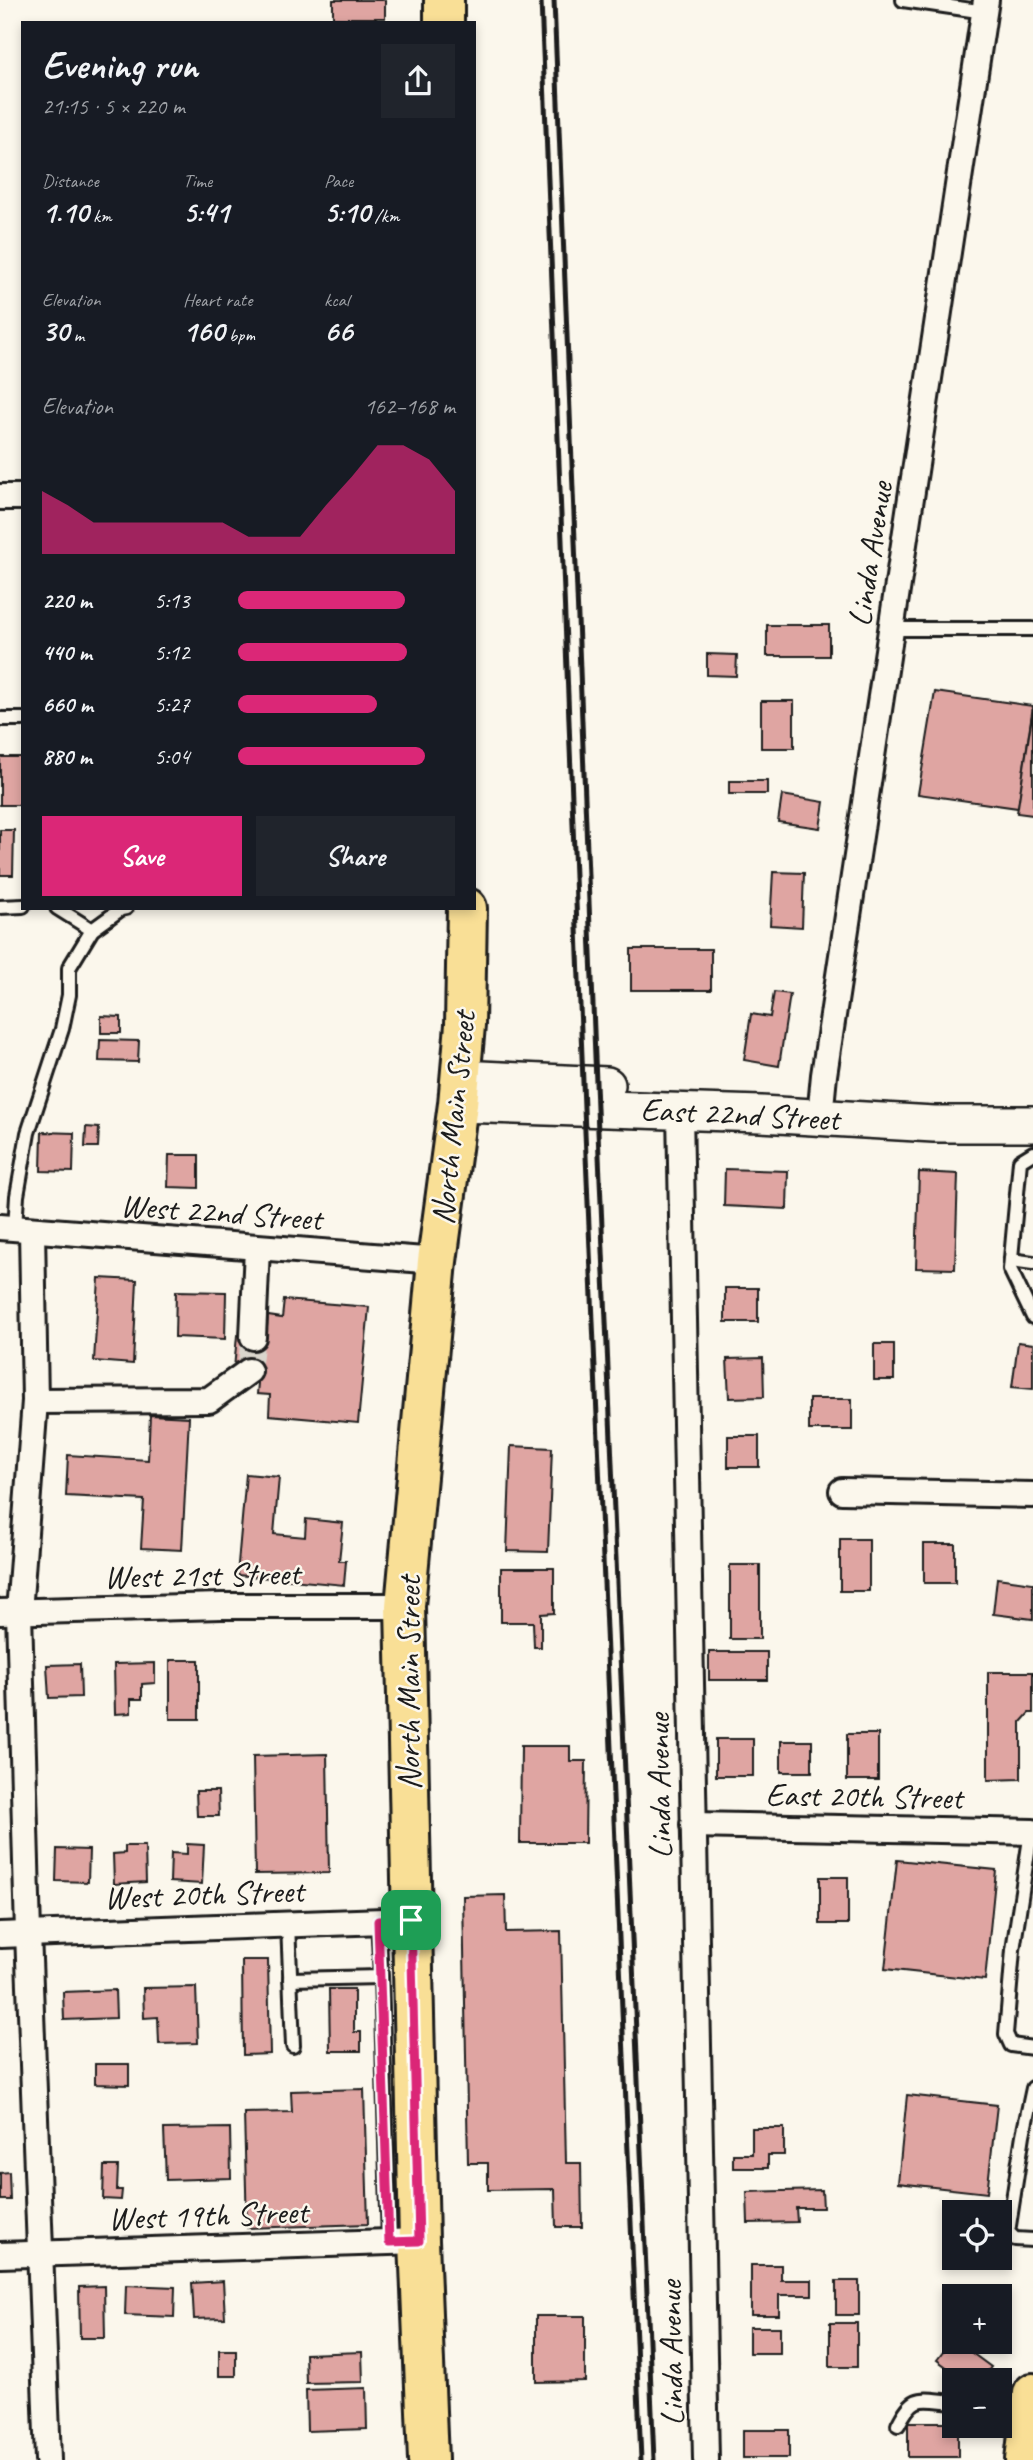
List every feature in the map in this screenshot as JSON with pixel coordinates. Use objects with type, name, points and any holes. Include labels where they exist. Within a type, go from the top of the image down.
[{"type":"main road","points":[[443,0],[444,21]]},
{"type":"main road","name":"North Main Street","points":[[428,2460],[404,2242],[395,1921],[405,1606],[437,1261],[459,1091],[467,991],[467,910]]},
{"type":"main road","name":"East 22nd Street","points":[[459,1091],[680,1112],[821,1106]]},
{"type":"main road","name":"East 22nd Street","points":[[459,1091],[821,1106],[934,1124],[1029,1133]]},
{"type":"main road","points":[[1021,2402],[1025,2460]]},
{"type":"street","name":"Linda Avenue","points":[[821,1106],[986,6]]},
{"type":"street","points":[[0,497],[21,497]]},
{"type":"street","name":"Linda Avenue","points":[[680,1112],[706,2460]]},
{"type":"street","points":[[16,1228],[35,1401],[10,1612],[28,1933],[48,2460]]},
{"type":"street","name":"West 22nd Street","points":[[16,1228],[437,1261]]},
{"type":"street","points":[[253,1337],[257,1248]]},
{"type":"street","points":[[35,1401],[209,1400],[249,1371]]},
{"type":"street","points":[[842,1491],[1033,1495]]},
{"type":"street","name":"West 21st Street","points":[[10,1612],[221,1606],[405,1606]]},
{"type":"street","name":"East 20th Street","points":[[694,1825],[1032,1832]]},
{"type":"street","name":"West 20th Street","points":[[0,1935],[395,1921]]},
{"type":"street","name":"West 19th Street","points":[[0,2255],[404,2242]]},
{"type":"lane","points":[[903,0],[986,6]]},
{"type":"lane","points":[[892,629],[1033,629]]},
{"type":"lane","points":[[0,719],[21,719]]},
{"type":"lane","points":[[0,906],[21,906]]},
{"type":"lane","points":[[60,910],[92,930]]},
{"type":"lane","points":[[16,1228],[17,1196],[28,1133],[62,1029],[69,995],[69,968],[92,930],[120,910]]},
{"type":"lane","points":[[1029,1133],[1020,1161],[1010,1269],[1033,1317]]},
{"type":"lane","points":[[1011,1260],[1033,1263]]},
{"type":"lane","points":[[1032,1832],[1013,1950],[1006,2034],[1011,2045],[1033,2048]]},
{"type":"lane","points":[[395,1921],[380,1978],[398,2010]]},
{"type":"lane","points":[[288,1924],[292,2046]]},
{"type":"lane","points":[[290,1979],[380,1978]]},
{"type":"lane","points":[[1033,2088],[1028,2135],[1008,2232],[1015,2239],[1033,2240]]},
{"type":"lane","points":[[898,2425],[907,2406],[915,2400],[942,2401]]},
{"type":"building","points":[[333,0],[385,0],[385,18],[333,18]]},
{"type":"building","points":[[767,625],[829,625],[829,656],[767,656]]},
{"type":"building","points":[[707,654],[737,655],[736,676],[707,675]]},
{"type":"building","points":[[935,692],[1033,706],[1018,808],[918,794]]},
{"type":"building","points":[[761,701],[794,701],[794,748],[761,748]]},
{"type":"building","points":[[1033,709],[1033,815],[1017,813]]},
{"type":"building","points":[[0,757],[21,757],[21,805],[0,805]]},
{"type":"building","points":[[729,781],[767,781],[767,794],[729,794]]},
{"type":"building","points":[[782,795],[824,802],[820,828],[778,822]]},
{"type":"building","points":[[0,830],[14,830],[13,875],[0,875]]},
{"type":"building","points":[[773,872],[804,873],[802,927],[770,925]]},
{"type":"building","points":[[631,949],[711,949],[711,990],[631,990]]},
{"type":"building","points":[[774,992],[790,994],[779,1066],[744,1060],[751,1014],[770,1017]]},
{"type":"building","points":[[101,1016],[121,1017],[121,1033],[101,1033]]},
{"type":"building","points":[[100,1040],[139,1041],[138,1062],[99,1061]]},
{"type":"building","points":[[86,1127],[99,1128],[98,1147],[85,1147]]},
{"type":"building","points":[[42,1132],[74,1133],[73,1172],[41,1171]]},
{"type":"building","points":[[169,1155],[199,1155],[199,1188],[168,1187]]},
{"type":"building","points":[[725,1169],[788,1171],[787,1209],[724,1206]]},
{"type":"building","points":[[919,1172],[958,1174],[955,1269],[916,1268]]},
{"type":"building","points":[[99,1278],[137,1280],[133,1364],[94,1361]]},
{"type":"building","points":[[725,1288],[758,1288],[758,1322],[725,1322]]},
{"type":"building","points":[[176,1291],[226,1292],[225,1339],[175,1337]]},
{"type":"building","points":[[284,1300],[369,1307],[358,1423],[269,1415],[270,1395],[257,1394],[259,1372],[234,1369],[237,1335],[266,1338],[268,1316],[282,1318]]},
{"type":"building","points":[[1018,1342],[1033,1344],[1033,1389],[1012,1387]]},
{"type":"building","points":[[874,1344],[894,1344],[894,1380],[874,1380]]},
{"type":"building","points":[[763,1358],[764,1397],[729,1398],[727,1359]]},
{"type":"building","points":[[809,1399],[852,1399],[852,1430],[809,1430]]},
{"type":"building","points":[[150,1415],[189,1417],[182,1550],[141,1548],[144,1500],[66,1496],[68,1455],[148,1460]]},
{"type":"building","points":[[728,1436],[759,1436],[759,1467],[728,1467]]},
{"type":"building","points":[[511,1446],[552,1448],[548,1552],[507,1551]]},
{"type":"building","points":[[246,1474],[279,1477],[274,1534],[305,1537],[306,1519],[343,1523],[339,1561],[346,1561],[344,1585],[237,1575]]},
{"type":"building","points":[[840,1539],[869,1539],[869,1591],[840,1591]]},
{"type":"building","points":[[924,1544],[955,1544],[955,1583],[924,1583]]},
{"type":"building","points":[[730,1565],[760,1565],[760,1639],[730,1639]]},
{"type":"building","points":[[501,1568],[554,1568],[554,1613],[541,1614],[541,1647],[534,1647],[533,1622],[501,1622]]},
{"type":"building","points":[[997,1578],[1033,1583],[1033,1619],[993,1614]]},
{"type":"building","points":[[709,1652],[767,1652],[767,1680],[709,1680]]},
{"type":"building","points":[[170,1660],[199,1660],[199,1719],[170,1719]]},
{"type":"building","points":[[155,1663],[155,1683],[142,1684],[142,1699],[131,1699],[131,1713],[115,1714],[114,1664]]},
{"type":"building","points":[[80,1664],[81,1697],[49,1698],[47,1665]]},
{"type":"building","points":[[988,1672],[1033,1672],[1033,1713],[1029,1713],[1021,1722],[1021,1779],[988,1780]]},
{"type":"building","points":[[847,1734],[878,1734],[878,1780],[847,1780]]},
{"type":"building","points":[[716,1739],[753,1739],[753,1776],[716,1776]]},
{"type":"building","points":[[781,1741],[812,1741],[812,1772],[781,1772]]},
{"type":"building","points":[[521,1746],[570,1746],[570,1761],[586,1761],[585,1843],[520,1843]]},
{"type":"building","points":[[327,1754],[329,1873],[255,1874],[253,1756]]},
{"type":"building","points":[[196,1791],[218,1791],[219,1816],[197,1816]]},
{"type":"building","points":[[187,1844],[204,1845],[202,1884],[170,1882],[171,1853],[187,1854]]},
{"type":"building","points":[[125,1846],[145,1846],[146,1882],[114,1884],[113,1854],[125,1853]]},
{"type":"building","points":[[57,1849],[89,1850],[88,1882],[56,1881]]},
{"type":"building","points":[[897,1860],[996,1870],[985,1980],[885,1969]]},
{"type":"building","points":[[820,1877],[848,1877],[848,1924],[820,1924]]},
{"type":"building","points":[[505,1895],[506,1932],[561,1931],[566,2163],[581,2163],[582,2227],[556,2227],[555,2189],[488,2190],[488,2163],[468,2163],[463,1896]]},
{"type":"building","points":[[242,1960],[268,1960],[270,2054],[243,2055]]},
{"type":"building","points":[[196,1987],[198,2043],[159,2044],[158,2017],[144,2018],[143,1988]]},
{"type":"building","points":[[329,1989],[354,1989],[354,2032],[361,2032],[361,2051],[330,2051]]},
{"type":"building","points":[[115,1990],[116,2018],[64,2020],[63,1992]]},
{"type":"building","points":[[95,2064],[129,2064],[129,2085],[95,2084]]},
{"type":"building","points":[[364,2089],[368,2224],[247,2228],[244,2113],[292,2112],[291,2091]]},
{"type":"building","points":[[907,2095],[997,2105],[987,2193],[898,2183]]},
{"type":"building","points":[[230,2128],[231,2178],[166,2180],[164,2129]]},
{"type":"building","points":[[752,2128],[784,2128],[784,2155],[768,2155],[768,2168],[733,2168],[733,2154],[752,2154]]},
{"type":"building","points":[[104,2166],[118,2166],[117,2190],[122,2190],[121,2200],[103,2199]]},
{"type":"building","points":[[9,2172],[10,2200],[0,2200],[0,2173]]},
{"type":"building","points":[[822,2190],[823,2208],[796,2208],[797,2222],[748,2223],[747,2192]]},
{"type":"building","points":[[751,2265],[781,2265],[781,2280],[812,2280],[812,2295],[779,2295],[779,2315],[751,2315]]},
{"type":"building","points":[[223,2281],[225,2318],[194,2319],[192,2283]]},
{"type":"building","points":[[836,2281],[859,2281],[859,2315],[836,2315]]},
{"type":"building","points":[[126,2285],[175,2287],[174,2317],[125,2315]]},
{"type":"building","points":[[104,2286],[105,2338],[80,2338],[79,2287]]},
{"type":"building","points":[[536,2316],[585,2316],[585,2381],[536,2382]]},
{"type":"building","points":[[830,2323],[857,2323],[857,2367],[830,2367]]},
{"type":"building","points":[[749,2327],[780,2327],[780,2353],[749,2353]]},
{"type":"building","points":[[219,2350],[236,2350],[236,2376],[219,2376]]},
{"type":"building","points":[[362,2352],[363,2382],[306,2383],[305,2354]]},
{"type":"building","points":[[942,2353],[973,2354],[991,2367],[948,2368],[937,2360]]},
{"type":"building","points":[[366,2388],[367,2429],[307,2431],[306,2390]]},
{"type":"building","points":[[908,2422],[942,2422],[942,2438],[958,2438],[958,2457],[908,2457]]},
{"type":"building","points":[[743,2430],[789,2430],[789,2458],[743,2458]]},
{"type":"tunnel","points":[[249,1371],[253,1337]]},
{"type":"railway","points":[[541,0],[641,2460]]},
{"type":"railway","points":[[554,0],[654,2460]]},
{"type":"route","points":[[411,1920],[419,2241],[389,2242],[378,1921],[411,1920]]}]
